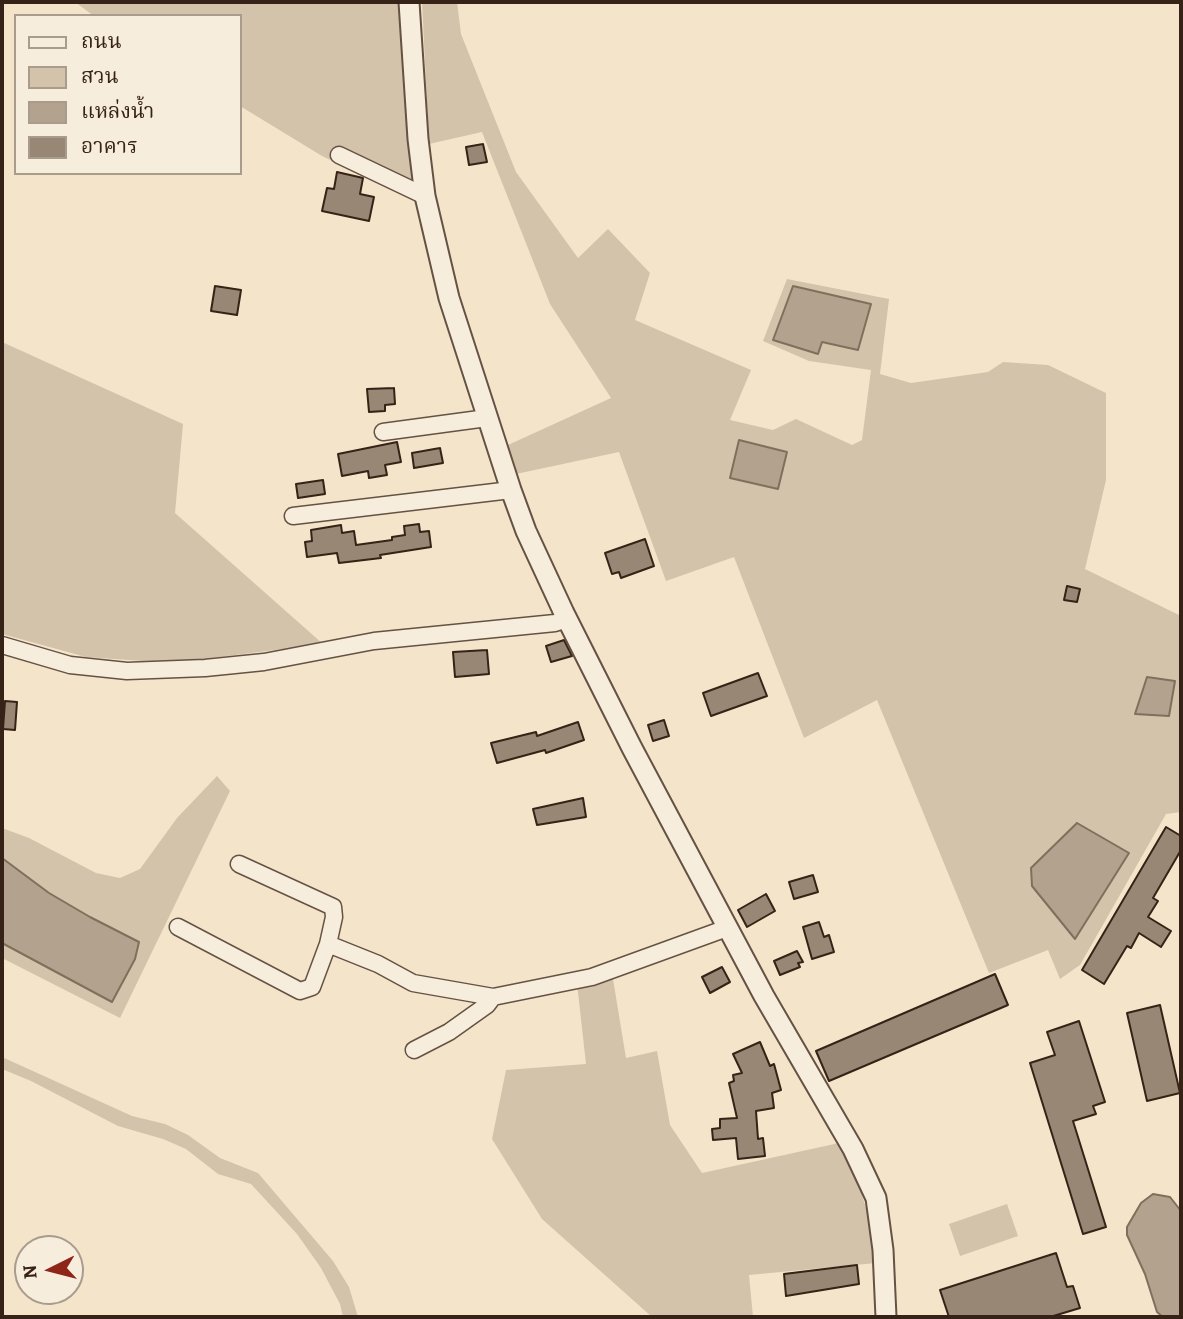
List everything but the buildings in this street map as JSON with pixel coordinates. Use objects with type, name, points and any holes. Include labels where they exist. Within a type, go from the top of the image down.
[{"type":"street","points":[[409,2],[418,139],[425,196],[449,298],[511,490],[526,531],[567,619],[632,748],[764,996],[853,1149],[876,1198],[883,1250],[886,1317]]},
{"type":"street","points":[[339,155],[425,196]]},
{"type":"street","points":[[383,432],[487,418]]},
{"type":"street","points":[[293,516],[511,490]]},
{"type":"street","points":[[2,645],[70,665],[127,671],[205,668],[264,662],[374,641],[555,623],[567,619]]},
{"type":"street","points":[[178,927],[300,991],[312,987],[328,944],[334,918],[333,908],[239,864]]},
{"type":"street","points":[[328,944],[378,964],[413,982],[494,997],[592,977],[727,928]]},
{"type":"street","points":[[414,1050],[449,1032],[494,997]]},
{"type":"green space","points":[[75,2],[399,2],[420,203],[322,156],[242,107],[242,14],[91,14]]},
{"type":"green space","points":[[422,2],[457,2],[461,34],[516,172],[578,258],[608,229],[650,273],[635,320],[751,370],[730,420],[773,430],[796,419],[852,445],[862,440],[871,370],[809,361],[763,341],[787,279],[889,299],[880,374],[911,383],[988,372],[1003,362],[1048,365],[1106,393],[1106,480],[1085,569],[1181,616],[1181,812],[1166,814],[1080,965],[1060,979],[1048,950],[989,973],[877,700],[804,738],[734,557],[666,581],[619,452],[516,474],[508,445],[611,398],[550,304],[482,132],[429,144]]},
{"type":"green space","points":[[2,342],[183,424],[175,513],[323,644],[171,663],[86,657],[2,634]]},
{"type":"green space","points":[[217,776],[230,791],[120,1018],[2,958],[2,828],[29,838],[96,873],[120,878],[140,869],[177,818]]},
{"type":"green space","points":[[612,973],[626,1058],[657,1051],[670,1125],[702,1173],[839,1143],[855,1174],[867,1211],[876,1263],[749,1275],[753,1317],[652,1317],[542,1219],[492,1139],[506,1070],[586,1064],[577,983]]},
{"type":"green space","points":[[2,1057],[132,1116],[165,1124],[188,1135],[220,1158],[258,1173],[333,1261],[349,1287],[358,1317],[343,1317],[340,1304],[321,1268],[297,1234],[251,1184],[218,1174],[186,1149],[163,1139],[118,1126],[2,1069]]},
{"type":"green space","points":[[1007,1204],[1018,1236],[960,1256],[949,1224]]},
{"type":"water","points":[[793,286],[871,304],[858,350],[822,342],[818,354],[773,340]]},
{"type":"water","points":[[739,440],[787,452],[778,489],[730,478]]},
{"type":"water","points":[[1147,677],[1175,681],[1169,716],[1135,714]]},
{"type":"water","points":[[1077,823],[1129,853],[1075,939],[1032,886],[1031,868]]},
{"type":"water","points":[[2,858],[49,893],[139,942],[135,959],[112,1002],[2,943]]},
{"type":"water","points":[[1153,1194],[1170,1197],[1181,1211],[1181,1317],[1163,1317],[1157,1312],[1145,1274],[1127,1235],[1127,1227],[1141,1203]]}]
